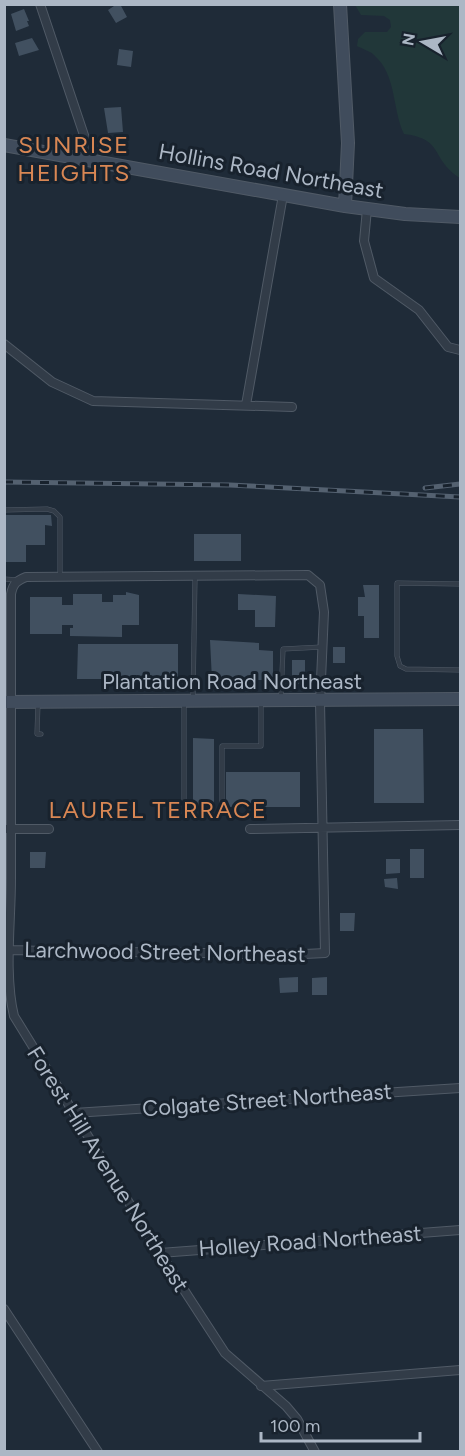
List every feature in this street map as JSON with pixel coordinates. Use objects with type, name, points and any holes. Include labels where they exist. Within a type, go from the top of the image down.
[{"type":"street","points":[[40,4],[93,162]]},
{"type":"street","points":[[340,4],[348,143],[345,206]]},
{"type":"street","name":"Hollins Road Northeast","points":[[4,145],[345,206],[460,217]]},
{"type":"street","points":[[246,405],[283,195]]},
{"type":"street","points":[[368,209],[364,241],[374,278],[419,310],[448,346],[460,350]]},
{"type":"street","points":[[4,344],[52,382],[93,401],[292,407]]},
{"type":"street","points":[[19,580],[60,576],[194,574],[308,575],[315,579],[321,589],[323,647],[320,702],[323,828]]},
{"type":"street","name":"Forest Hill Avenue Northeast","points":[[19,580],[14,584],[10,594],[8,702],[8,951],[14,1016],[160,1253],[225,1353],[292,1412],[315,1452]]},
{"type":"street","name":"Plantation Road Northeast","points":[[8,702],[320,702],[460,699]]},
{"type":"street","points":[[250,830],[460,825]]},
{"type":"street","points":[[8,829],[49,828]]},
{"type":"street","name":"Larchwood Street Northeast","points":[[8,951],[297,956],[325,953],[323,828]]},
{"type":"street","name":"Colgate Street Northeast","points":[[74,1113],[460,1088]]},
{"type":"street","name":"Holley Road Northeast","points":[[160,1253],[272,1242],[460,1230]]},
{"type":"street","points":[[4,1309],[98,1452]]},
{"type":"street","points":[[261,1386],[460,1370]]},
{"type":"lane","points":[[4,510],[47,509],[54,511],[60,517],[60,576]]},
{"type":"lane","points":[[184,804],[194,574]]},
{"type":"lane","points":[[4,579],[19,580]]},
{"type":"lane","points":[[460,584],[397,583],[397,656],[400,666],[406,669],[460,670]]},
{"type":"lane","points":[[280,702],[283,649],[323,647]]},
{"type":"lane","points":[[38,702],[37,734],[41,734]]},
{"type":"lane","points":[[222,803],[222,746],[261,746],[261,702]]},
{"type":"green space","points":[[355,5],[460,5],[460,178],[444,164],[426,140],[404,134],[387,72],[374,55],[357,46],[358,39],[365,32],[387,32],[391,27],[390,20],[384,16],[361,15]]},
{"type":"building","points":[[120,4],[127,17],[116,23],[108,10]]},
{"type":"building","points":[[24,9],[29,26],[16,31],[11,14]]},
{"type":"building","points":[[32,38],[39,50],[19,56],[15,43]]},
{"type":"building","points":[[119,49],[133,51],[131,67],[117,65]]},
{"type":"building","points":[[121,107],[123,132],[108,133],[104,108]]},
{"type":"building","points":[[4,515],[51,515],[52,526],[45,525],[45,545],[26,545],[26,562],[4,562]]},
{"type":"building","points":[[194,534],[241,534],[241,561],[194,561]]},
{"type":"building","points":[[363,585],[379,585],[379,638],[364,638],[364,616],[358,616],[358,597],[365,597]]},
{"type":"building","points":[[126,592],[139,595],[139,625],[122,625],[122,637],[70,636],[70,628],[73,628],[73,625],[62,625],[62,634],[30,634],[30,597],[62,597],[62,605],[73,605],[73,594],[102,594],[102,602],[113,602],[113,595],[126,595]]},
{"type":"building","points":[[238,594],[276,596],[275,627],[255,627],[255,610],[238,610]]},
{"type":"building","points":[[210,640],[259,643],[259,650],[273,651],[273,680],[212,680]]},
{"type":"building","points":[[78,644],[178,644],[178,679],[77,679]]},
{"type":"building","points":[[333,647],[345,647],[345,663],[333,663]]},
{"type":"building","points":[[292,660],[305,660],[305,684],[292,684]]},
{"type":"building","points":[[374,729],[423,729],[424,803],[374,803]]},
{"type":"building","points":[[193,738],[214,739],[214,807],[193,806]]},
{"type":"building","points":[[226,772],[300,772],[300,807],[226,807]]},
{"type":"building","points":[[410,849],[424,849],[424,878],[410,878]]},
{"type":"building","points":[[30,852],[46,852],[45,868],[30,868]]},
{"type":"building","points":[[386,859],[400,859],[400,873],[386,874]]},
{"type":"building","points":[[397,878],[398,889],[385,887],[384,879]]},
{"type":"building","points":[[340,913],[355,913],[354,931],[340,931]]},
{"type":"building","points":[[298,977],[298,992],[280,993],[279,978]]},
{"type":"building","points":[[327,977],[327,995],[312,995],[312,978]]},
{"type":"railway","points":[[4,482],[230,485],[460,497]]},
{"type":"railway","points":[[425,488],[460,484]]},
{"type":"district","name":"SUNRISE HEIGHTS","points":[[74,158]]},
{"type":"district","name":"LAUREL TERRACE","points":[[158,809]]}]
